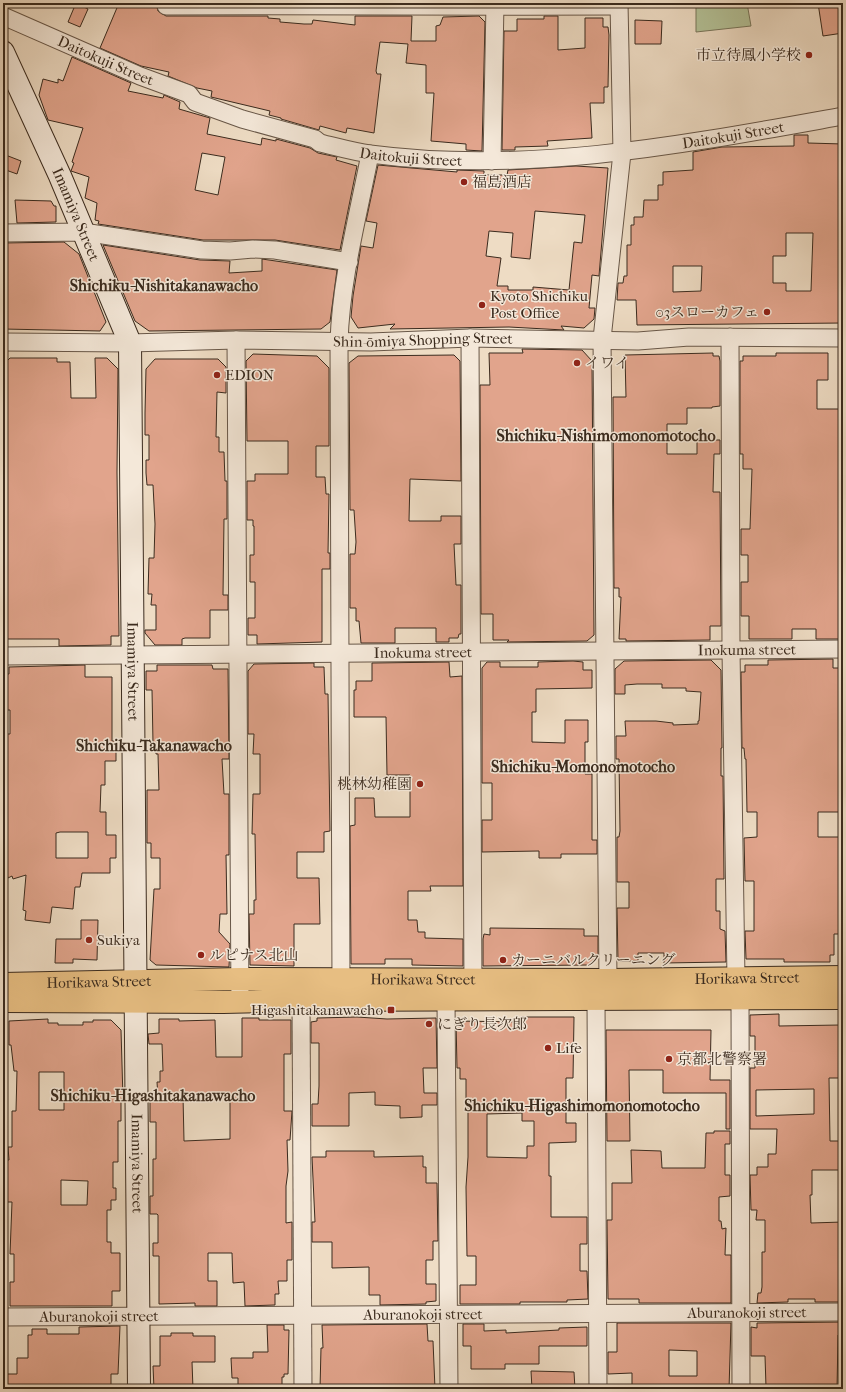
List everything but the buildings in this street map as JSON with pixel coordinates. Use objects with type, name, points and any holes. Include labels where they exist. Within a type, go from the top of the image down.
[{"type":"main road","name":"Horikawa Street","points":[[3,984],[136,991],[240,1002],[301,1000],[341,990],[473,990],[596,999],[738,989],[843,977]]},
{"type":"main road","name":"Horikawa Street","points":[[3,1002],[136,991],[240,979],[446,1000],[473,990],[608,980],[843,998]]},
{"type":"street","points":[[166,3],[166,6],[342,4],[619,5],[622,153],[602,339],[608,980],[596,999],[598,1389]]},
{"type":"street","points":[[492,161],[495,5]]},
{"type":"street","name":"Daitokuji Street","points":[[3,16],[140,76],[188,94],[195,102],[242,119],[315,139],[320,143],[370,154],[492,161],[622,153],[725,138],[843,116]]},
{"type":"street","name":"Imamiya Street","points":[[3,52],[60,176],[130,343],[139,1389]]},
{"type":"street","points":[[341,990],[338,342],[340,316],[348,262],[370,154]]},
{"type":"street","points":[[3,233],[83,232],[202,250],[275,250],[348,262]]},
{"type":"street","name":"Shin-ōmiya Shopping Street","points":[[3,342],[130,343],[236,340],[338,342],[470,338],[638,340],[689,337],[843,338]]},
{"type":"street","points":[[730,337],[731,650],[738,989],[741,1389]]},
{"type":"street","points":[[470,338],[473,990]]},
{"type":"street","points":[[236,340],[240,1002]]},
{"type":"street","name":"Inokuma street","points":[[3,656],[133,656],[339,652],[471,654],[843,649]]},
{"type":"street","points":[[301,1000],[303,1389]]},
{"type":"street","points":[[446,1000],[449,1389]]},
{"type":"street","name":"Aburanokoji street","points":[[3,1317],[843,1312]]},
{"type":"green space","points":[[691,3],[747,3],[751,26],[696,32],[696,6],[690,6]]},
{"type":"place","name":"市立待鳳小学校","points":[[809,55]]},
{"type":"place","name":"福島酒店","points":[[464,182]]},
{"type":"place","name":"Kyoto Shichiku Post Office","points":[[482,305]]},
{"type":"place","name":"03スローカフェ","points":[[767,312]]},
{"type":"place","name":"イワイ","points":[[577,363]]},
{"type":"place","name":"EDION","points":[[217,375]]},
{"type":"place","name":"桃林幼稚園","points":[[420,784]]},
{"type":"place","name":"Sukiya","points":[[89,940]]},
{"type":"place","name":"ルピナス北山","points":[[201,955]]},
{"type":"place","name":"カーニバルクリーニング","points":[[503,960]]},
{"type":"place","name":"Higashitakanawacho","points":[[391,1010]]},
{"type":"place","name":"にぎり長次郎","points":[[429,1024]]},
{"type":"place","name":"Life","points":[[548,1048]]},
{"type":"place","name":"京都北警察署","points":[[669,1059]]},
{"type":"district","name":"Shichiku-Nishitakanawacho","points":[[164,285]]},
{"type":"district","name":"Shichiku-Nishimomonomotocho","points":[[606,435]]},
{"type":"district","name":"Shichiku-Takanawacho","points":[[154,745]]},
{"type":"district","name":"Shichiku-Momonomotocho","points":[[583,766]]},
{"type":"district","name":"Shichiku-Higashitakanawacho","points":[[153,1095]]},
{"type":"district","name":"Shichiku-Higashimomonomotocho","points":[[582,1105]]}]
